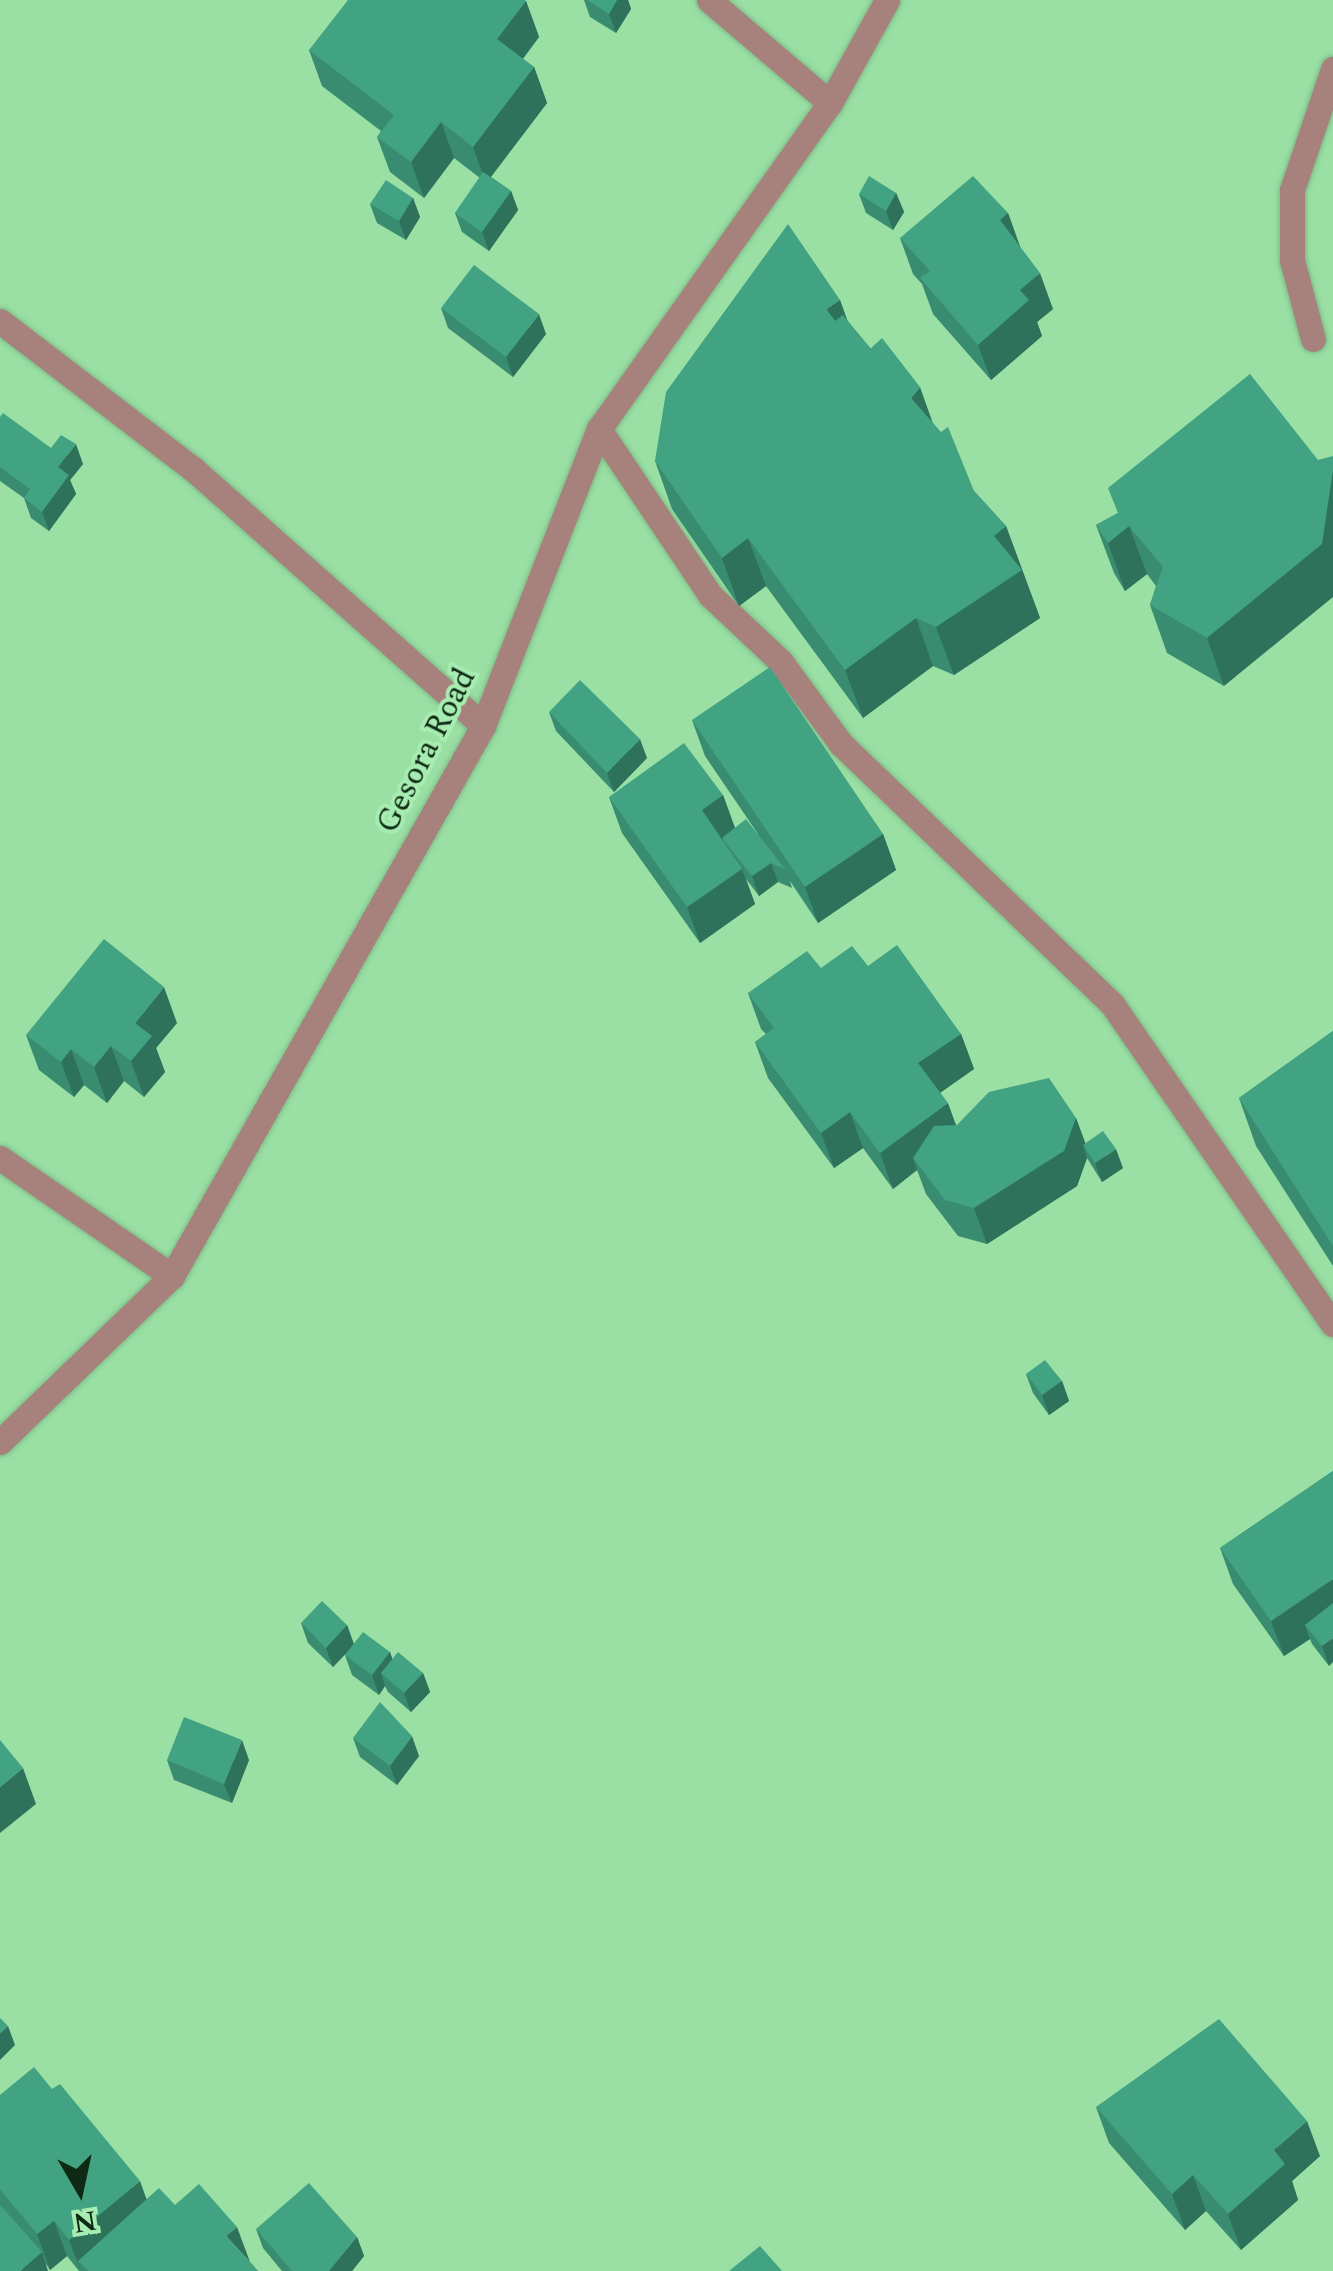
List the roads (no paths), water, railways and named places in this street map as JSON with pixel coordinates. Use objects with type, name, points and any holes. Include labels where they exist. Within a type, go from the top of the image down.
[{"type":"street","points":[[709,0],[830,102]]},
{"type":"street","name":"Gesora Road","points":[[0,1442],[172,1276],[483,726],[599,429],[830,102],[887,0]]},
{"type":"street","points":[[1313,339],[1292,260],[1292,190],[1333,70]]},
{"type":"street","points":[[0,320],[192,469],[483,726]]},
{"type":"street","points":[[599,429],[710,595],[781,662],[841,744],[1112,1004],[1333,1324]]},
{"type":"street","points":[[0,1158],[172,1276]]}]
